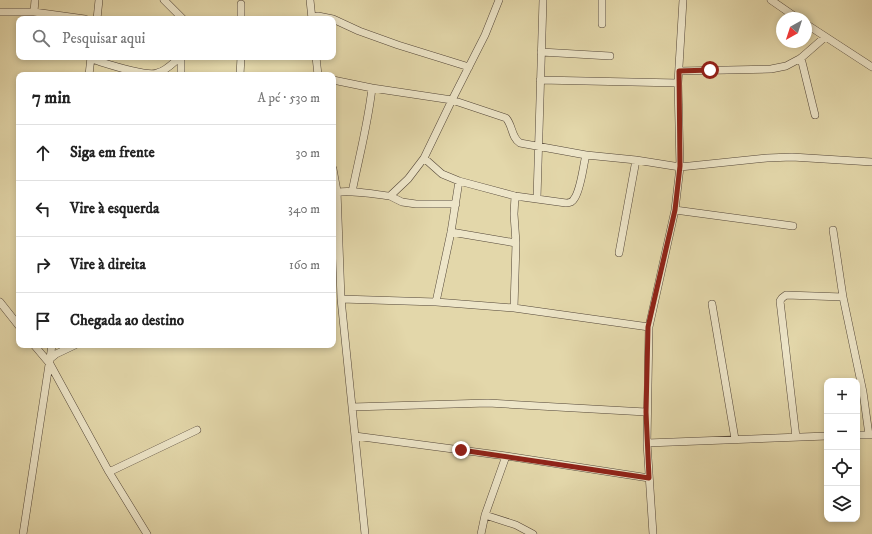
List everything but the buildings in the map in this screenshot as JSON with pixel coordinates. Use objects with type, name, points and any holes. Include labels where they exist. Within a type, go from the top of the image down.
[{"type":"street","points":[[34,12],[35,0]]},
{"type":"street","points":[[97,16],[99,0]]},
{"type":"street","points":[[164,0],[180,16]]},
{"type":"street","points":[[310,0],[312,16]]},
{"type":"street","points":[[390,196],[408,179],[424,158],[485,36],[499,0]]},
{"type":"street","points":[[537,198],[543,0]]},
{"type":"street","points":[[602,0],[602,24]]},
{"type":"street","points":[[653,534],[646,412],[648,327],[675,210],[680,166],[678,83],[683,0]]},
{"type":"street","points":[[773,1],[789,12]]},
{"type":"street","points":[[241,4],[241,16]]},
{"type":"street","points":[[0,12],[34,12],[63,16]]},
{"type":"street","points":[[336,21],[386,41],[469,67]]},
{"type":"street","points":[[812,28],[872,67]]},
{"type":"street","points":[[679,71],[771,69],[786,66],[801,58],[825,37]]},
{"type":"street","points":[[541,52],[610,56]]},
{"type":"street","points":[[801,58],[816,115]]},
{"type":"street","points":[[89,72],[91,60]]},
{"type":"street","points":[[98,60],[139,72]]},
{"type":"street","points":[[160,72],[176,60]]},
{"type":"street","points":[[180,60],[181,72]]},
{"type":"street","points":[[240,72],[241,60]]},
{"type":"street","points":[[316,60],[318,72]]},
{"type":"street","points":[[540,80],[678,83]]},
{"type":"street","points":[[336,81],[372,88],[452,100],[506,118],[510,122],[513,136],[520,143],[586,155],[680,166],[792,157],[872,162]]},
{"type":"street","points":[[352,192],[366,130],[372,88]]},
{"type":"street","points":[[424,158],[442,174],[459,181],[515,196],[566,203],[575,199],[586,155]]},
{"type":"street","points":[[619,253],[636,160]]},
{"type":"street","points":[[436,302],[451,232],[459,181]]},
{"type":"street","points":[[336,193],[352,192],[390,196],[402,202],[416,204],[456,204]]},
{"type":"street","points":[[514,308],[516,243],[514,214],[515,196]]},
{"type":"street","points":[[675,210],[793,226]]},
{"type":"street","points":[[336,211],[341,299],[366,534]]},
{"type":"street","points":[[833,230],[843,297],[871,435],[860,435]]},
{"type":"street","points":[[451,232],[516,243]]},
{"type":"street","points":[[796,437],[780,301],[786,295],[843,297]]},
{"type":"street","points":[[341,299],[436,302],[514,308],[648,327]]},
{"type":"street","points":[[0,302],[16,322]]},
{"type":"street","points":[[712,304],[736,439]]},
{"type":"street","points":[[37,348],[50,362],[109,472],[147,534]]},
{"type":"street","points":[[23,534],[52,348]]},
{"type":"street","points":[[50,362],[61,348]]},
{"type":"street","points":[[56,354],[69,348]]},
{"type":"street","points":[[352,407],[488,403],[646,412]]},
{"type":"street","points":[[109,472],[197,430]]},
{"type":"street","points":[[355,436],[506,456],[649,478]]},
{"type":"street","points":[[647,443],[824,436]]},
{"type":"street","points":[[481,534],[485,515],[506,456]]},
{"type":"street","points":[[485,515],[516,525],[533,534]]},
{"type":"route","points":[[461,450],[649,478],[646,412],[648,327],[675,210],[680,166],[679,71],[710,70]]}]
